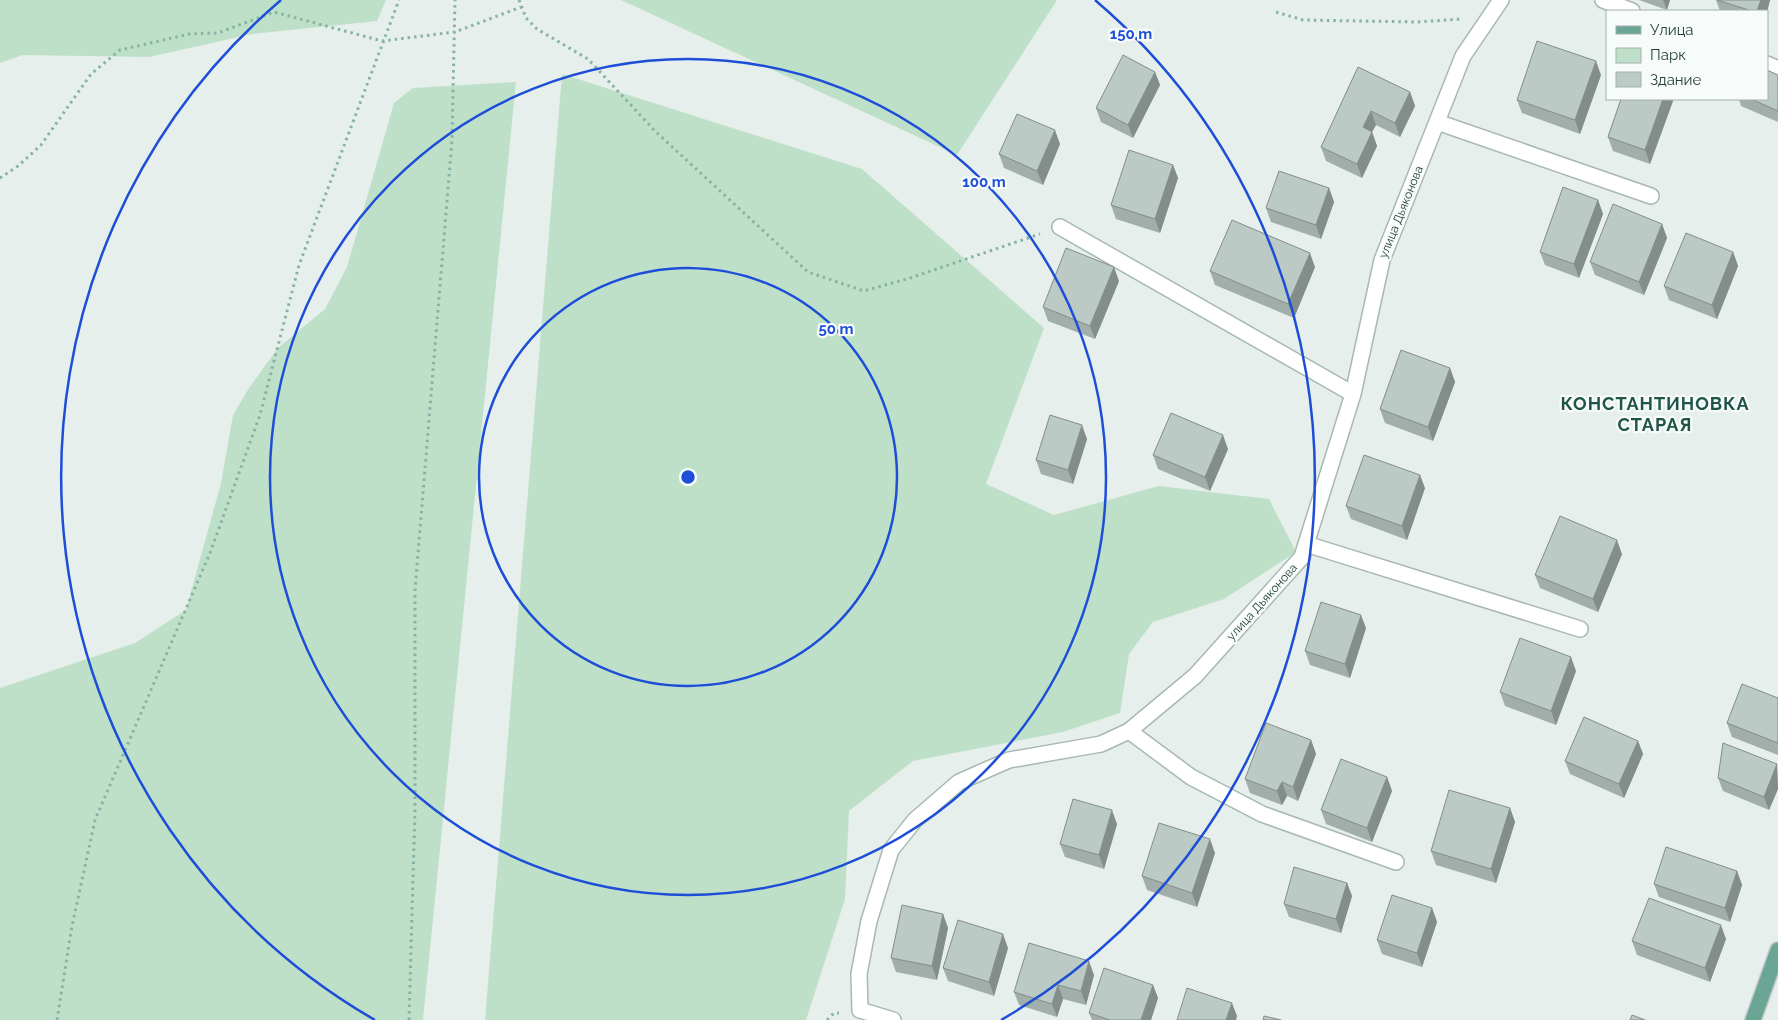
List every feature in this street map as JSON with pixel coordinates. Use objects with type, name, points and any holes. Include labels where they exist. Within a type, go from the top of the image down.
[{"type":"main road","points":[[1753,1020],[1778,950]]},
{"type":"street","name":"улица Дьяконова","points":[[893,1020],[860,1010],[859,974],[869,921],[891,850],[915,820],[959,782],[1009,760],[1101,744],[1129,731],[1195,676],[1302,557],[1353,394],[1382,260],[1463,56],[1501,0]]},
{"type":"street","points":[[1603,0],[1629,10]]},
{"type":"street","points":[[1437,122],[1651,196]]},
{"type":"street","points":[[1060,228],[1353,394]]},
{"type":"street","points":[[1306,544],[1580,630]]},
{"type":"street","points":[[1129,731],[1191,778],[1262,814],[1396,862]]},
{"type":"path","points":[[57,1020],[72,926],[95,820],[210,553],[260,415],[299,266],[398,0]]},
{"type":"path","points":[[409,1020],[415,809],[414,590],[452,140],[455,0]]},
{"type":"path","points":[[519,0],[526,18],[537,29],[588,59],[656,131],[808,272],[864,291],[910,278],[1060,228]]},
{"type":"path","points":[[0,178],[18,166],[41,145],[91,74],[120,50],[190,34],[218,33],[274,12],[382,41],[455,32],[521,6]]},
{"type":"path","points":[[1276,12],[1312,21],[1418,22],[1490,17]]},
{"type":"green space","points":[[0,0],[386,0],[377,21],[252,34],[149,57],[23,55],[0,63]]},
{"type":"green space","points":[[621,0],[1057,0],[957,155]]},
{"type":"green space","points":[[562,74],[862,169],[1044,328],[986,484],[1054,515],[1159,486],[1269,499],[1296,552],[1224,599],[1153,622],[1129,654],[1120,713],[1063,732],[913,761],[849,811],[845,899],[806,1020],[485,1020]]},
{"type":"green space","points":[[516,82],[423,1020],[0,1020],[0,688],[135,643],[186,610],[221,483],[233,415],[249,388],[278,348],[325,309],[347,267],[394,103],[413,88]]},
{"type":"building","points":[[1717,0],[1761,0],[1757,10],[1749,10]]},
{"type":"building","points":[[1537,41],[1596,61],[1575,120],[1517,100]]},
{"type":"building","points":[[1123,55],[1155,72],[1128,125],[1096,108]]},
{"type":"building","points":[[1358,67],[1410,92],[1395,123],[1371,111],[1363,127],[1372,132],[1357,164],[1321,147]]},
{"type":"building","points":[[1768,70],[1778,75],[1778,111],[1753,100],[1768,100]]},
{"type":"building","points":[[1621,100],[1663,100],[1645,150],[1608,137]]},
{"type":"building","points":[[1017,114],[1055,130],[1037,171],[999,154]]},
{"type":"building","points":[[1129,150],[1173,165],[1155,219],[1111,205]]},
{"type":"building","points":[[1279,171],[1329,188],[1316,225],[1266,208]]},
{"type":"building","points":[[1563,187],[1598,200],[1574,264],[1540,252]]},
{"type":"building","points":[[1613,204],[1662,224],[1639,282],[1590,262]]},
{"type":"building","points":[[1232,220],[1310,253],[1288,304],[1210,271]]},
{"type":"building","points":[[1686,233],[1733,252],[1712,305],[1664,286]]},
{"type":"building","points":[[1066,248],[1114,267],[1090,326],[1043,307]]},
{"type":"building","points":[[1401,350],[1450,368],[1428,427],[1380,409]]},
{"type":"building","points":[[1171,413],[1223,435],[1205,477],[1153,455]]},
{"type":"building","points":[[1050,415],[1082,425],[1068,470],[1036,460]]},
{"type":"building","points":[[1364,455],[1420,475],[1402,526],[1346,506]]},
{"type":"building","points":[[1560,516],[1617,540],[1593,599],[1535,575]]},
{"type":"building","points":[[1321,602],[1361,615],[1345,664],[1305,651]]},
{"type":"building","points":[[1520,638],[1571,657],[1551,711],[1500,692]]},
{"type":"building","points":[[1742,684],[1778,698],[1778,743],[1727,723]]},
{"type":"building","points":[[1584,717],[1638,741],[1619,784],[1565,761]]},
{"type":"building","points":[[1266,723],[1311,740],[1293,787],[1282,782],[1277,791],[1245,779]]},
{"type":"building","points":[[1723,743],[1777,764],[1764,797],[1718,778]]},
{"type":"building","points":[[1341,759],[1387,777],[1367,828],[1321,810]]},
{"type":"building","points":[[1449,790],[1510,808],[1491,869],[1431,851]]},
{"type":"building","points":[[1073,799],[1112,810],[1099,855],[1060,844]]},
{"type":"building","points":[[1159,823],[1210,839],[1192,893],[1142,876]]},
{"type":"building","points":[[1666,847],[1737,871],[1725,908],[1654,884]]},
{"type":"building","points":[[1294,867],[1347,883],[1336,919],[1284,904]]},
{"type":"building","points":[[1392,895],[1432,908],[1417,953],[1377,940]]},
{"type":"building","points":[[1649,898],[1721,925],[1705,968],[1632,941]]},
{"type":"building","points":[[902,905],[943,914],[932,966],[891,958]]},
{"type":"building","points":[[958,920],[1003,934],[989,982],[943,968]]},
{"type":"building","points":[[1029,943],[1089,961],[1081,991],[1058,985],[1052,1004],[1014,992]]},
{"type":"building","points":[[1104,968],[1153,985],[1141,1020],[1110,1020],[1089,1013]]},
{"type":"building","points":[[1187,988],[1232,1003],[1226,1020],[1177,1020]]},
{"type":"building","points":[[1632,1015],[1645,1020],[1630,1020]]},
{"type":"building","points":[[1264,1016],[1281,1020],[1263,1020]]},
{"type":"district","name":"КОНСТАНТИНОВКА СТАРАЯ","points":[[1655,414]]}]
